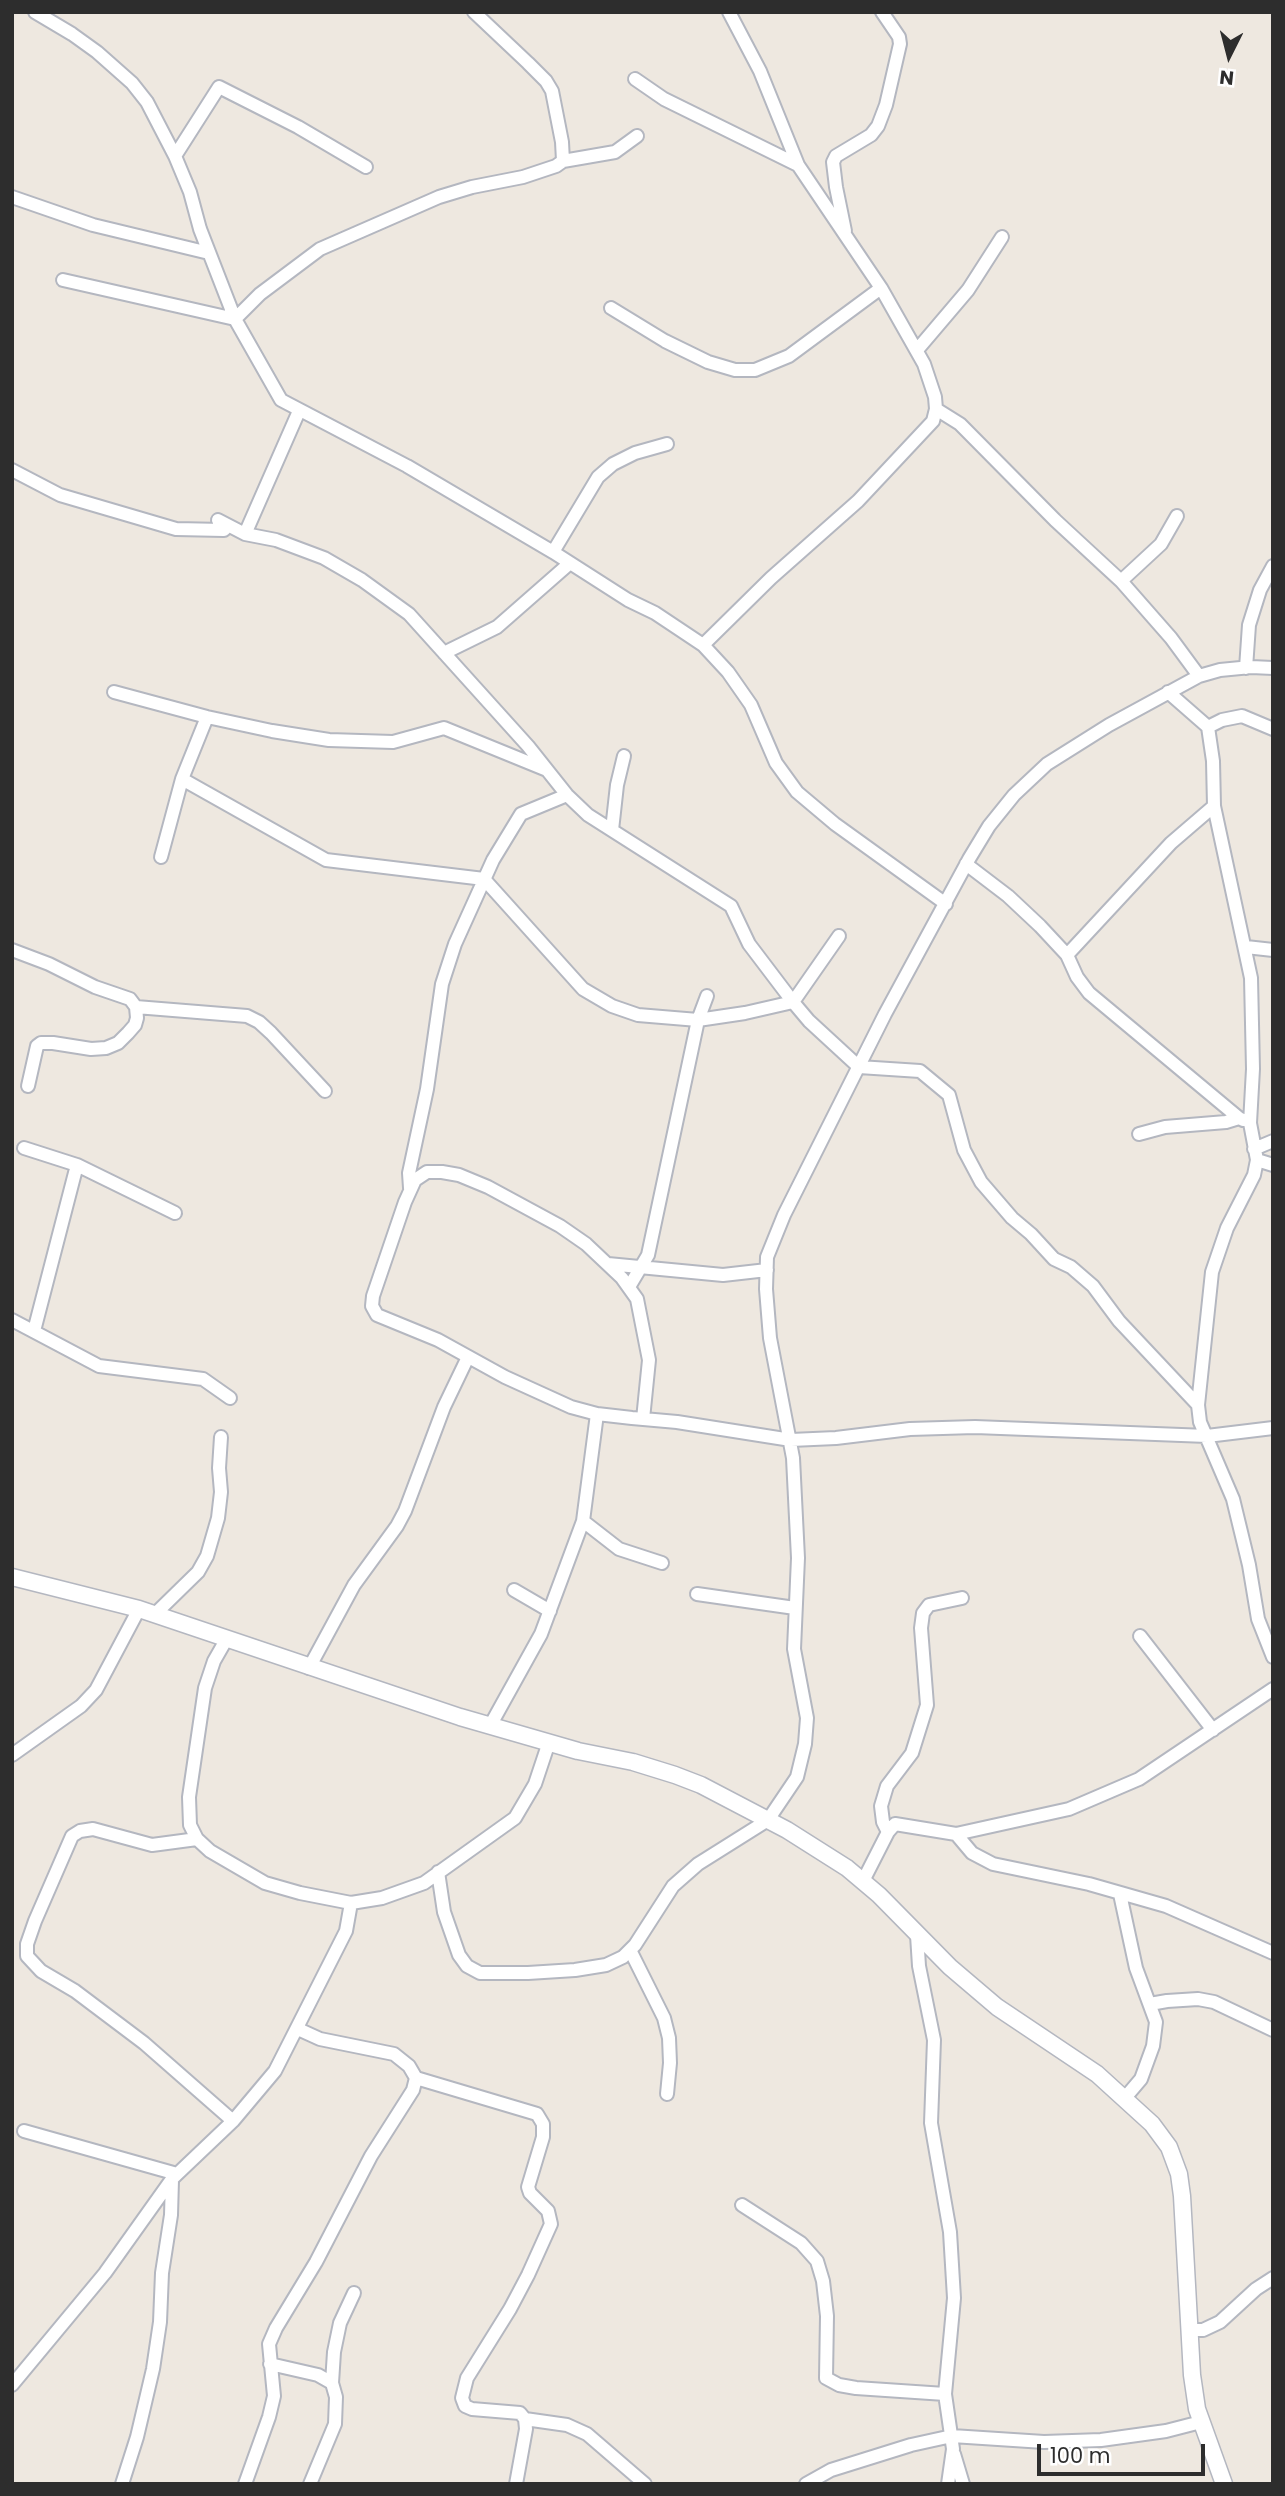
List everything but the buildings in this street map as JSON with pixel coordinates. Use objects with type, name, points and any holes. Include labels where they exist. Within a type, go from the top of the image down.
[{"type":"main road","points":[[12,1577],[147,1612],[490,1726],[675,1775],[702,1785],[768,1820],[863,1881],[996,2007],[1097,2074],[1152,2124],[1169,2147],[1179,2175],[1187,2259],[1192,2375],[1197,2409],[1224,2484]]},
{"type":"street","points":[[35,12],[80,40],[132,83],[147,102],[190,192],[234,319],[281,400],[407,466],[553,552],[628,600],[664,618],[703,645],[728,672],[751,705],[776,763],[797,792],[835,824],[946,904]]},
{"type":"street","points":[[474,12],[546,81],[554,98],[563,161]]},
{"type":"street","points":[[703,645],[771,578],[858,501],[933,421],[936,409],[925,364],[881,288],[798,165],[760,71],[729,12]]},
{"type":"street","points":[[846,236],[835,187],[833,162],[836,156],[872,135],[886,105],[900,44],[899,37],[883,12]]},
{"type":"street","points":[[635,79],[664,99],[798,165]]},
{"type":"street","points":[[175,156],[219,87],[298,127],[366,167]]},
{"type":"street","points":[[234,319],[260,294],[320,248],[439,197],[523,177],[563,161],[615,152],[638,136]]},
{"type":"street","points":[[12,197],[93,225],[209,253]]},
{"type":"street","points":[[917,351],[968,290],[1002,237]]},
{"type":"street","points":[[63,280],[234,319]]},
{"type":"street","points":[[611,308],[665,341],[708,362],[735,370],[755,370],[789,356],[881,288]]},
{"type":"street","points":[[936,409],[960,424],[989,451],[1015,481],[1121,581],[1171,638],[1199,676]]},
{"type":"street","points":[[245,534],[299,411]]},
{"type":"street","points":[[553,552],[598,477],[613,464],[635,453],[667,444]]},
{"type":"street","points":[[12,470],[60,495],[176,529],[224,530],[218,520],[245,534],[276,540],[324,558],[362,580],[409,614],[550,772],[567,795],[588,815],[731,906],[749,944],[793,1002],[809,1021],[859,1067],[920,1072],[949,1096],[964,1150],[981,1181],[1012,1219],[1031,1234],[1054,1259],[1071,1268],[1093,1286],[1119,1321],[1198,1405]]},
{"type":"street","points":[[1121,581],[1161,544],[1177,516]]},
{"type":"street","points":[[444,653],[497,627],[570,563]]},
{"type":"street","points":[[1246,668],[1250,625],[1260,590],[1273,566]]},
{"type":"street","points":[[438,1872],[444,1912],[458,1955],[467,1966],[480,1973],[575,1970],[606,1965],[623,1957],[673,1886],[698,1864],[768,1820],[797,1777],[805,1744],[807,1718],[794,1649],[798,1558],[791,1440],[770,1338],[766,1289],[768,1257],[784,1215],[966,864],[989,826],[1014,795],[1047,764],[1168,691],[1199,676],[1220,670],[1273,668]]},
{"type":"street","points":[[1168,691],[1208,727],[1211,738],[1214,806],[1251,978],[1253,1027],[1244,1121],[1255,1154],[1254,1175],[1227,1228],[1212,1272],[1198,1405],[1200,1422],[1233,1499],[1258,1619],[1273,1657]]},
{"type":"street","points":[[114,692],[207,717],[329,740],[393,742],[444,728],[550,772]]},
{"type":"street","points":[[1208,727],[1222,720],[1242,716],[1273,729]]},
{"type":"street","points":[[161,857],[183,779],[207,717]]},
{"type":"street","points":[[612,830],[617,785],[624,756]]},
{"type":"street","points":[[183,779],[326,860],[484,879],[583,989],[612,1006],[638,1015],[698,1020],[793,1002],[839,936]]},
{"type":"street","points":[[410,1188],[409,1173],[427,1089],[442,984],[455,944],[493,860],[521,814],[567,795]]},
{"type":"street","points":[[1067,955],[1171,843],[1214,806]]},
{"type":"street","points":[[966,864],[1030,916],[1067,955],[1088,993],[1244,1121]]},
{"type":"street","points":[[1246,947],[1273,950]]},
{"type":"street","points":[[12,950],[49,964],[95,987],[130,999],[136,1007],[135,1025],[118,1043],[106,1048],[91,1049],[41,1043],[37,1046],[28,1086]]},
{"type":"street","points":[[629,1287],[648,1255],[698,1020],[707,996]]},
{"type":"street","points":[[136,1007],[247,1016],[259,1022],[325,1091]]},
{"type":"street","points":[[1139,1134],[1165,1127],[1244,1121]]},
{"type":"street","points":[[1255,1154],[1273,1141]]},
{"type":"street","points":[[24,1148],[77,1165],[175,1213]]},
{"type":"street","points":[[1255,1154],[1273,1165]]},
{"type":"street","points":[[34,1331],[77,1165]]},
{"type":"street","points":[[642,1419],[649,1360],[637,1299],[608,1264],[560,1226],[459,1175],[427,1172],[415,1180],[410,1188],[372,1306],[377,1315],[438,1340],[571,1408],[597,1414],[642,1419],[677,1422],[791,1440],[836,1438],[910,1429],[975,1427],[1207,1436],[1273,1428]]},
{"type":"street","points":[[608,1264],[723,1275],[767,1270]]},
{"type":"street","points":[[12,1321],[99,1366],[202,1379],[230,1398]]},
{"type":"street","points":[[309,1668],[354,1584],[405,1511],[444,1407],[468,1357]]},
{"type":"street","points":[[490,1726],[541,1634],[583,1521],[597,1414]]},
{"type":"street","points":[[12,1755],[81,1706],[96,1690],[147,1612],[198,1572],[207,1556],[220,1505],[221,1437]]},
{"type":"street","points":[[583,1521],[619,1549],[662,1563]]},
{"type":"street","points":[[514,1590],[550,1611]]},
{"type":"street","points":[[697,1594],[795,1608]]},
{"type":"street","points":[[888,1832],[883,1822],[881,1806],[887,1786],[912,1753],[927,1705],[920,1628],[923,1613],[929,1605],[962,1598]]},
{"type":"street","points":[[1140,1636],[1213,1730]]},
{"type":"street","points":[[226,1640],[214,1661],[205,1688],[189,1797],[190,1825],[197,1839],[230,1863],[265,1883],[351,1903],[382,1898],[424,1883],[515,1818],[535,1784],[549,1742]]},
{"type":"street","points":[[863,1881],[888,1832],[895,1824],[956,1834],[1069,1809],[1139,1779],[1273,1689]]},
{"type":"street","points":[[197,1839],[152,1845],[93,1829],[80,1831],[72,1836],[35,1921],[27,1944],[27,1956],[41,1971],[75,1991],[144,2043],[233,2121]]},
{"type":"street","points":[[956,1834],[972,1853],[993,1864],[1089,1884],[1166,1906],[1273,1953]]},
{"type":"street","points":[[1120,1894],[1136,1968],[1156,2022],[1153,2046],[1141,2079],[1125,2099]]},
{"type":"street","points":[[12,2385],[104,2273],[174,2177],[233,2121],[275,2071],[345,1931],[351,1903]]},
{"type":"street","points":[[917,1935],[919,1966],[934,2040],[932,2123],[950,2232],[954,2298],[945,2394],[963,2484]]},
{"type":"street","points":[[630,1950],[667,2028],[670,2063],[667,2094]]},
{"type":"street","points":[[1150,2004],[1198,1999],[1214,2002],[1273,2031]]},
{"type":"street","points":[[298,2029],[320,2039],[394,2054],[409,2066],[416,2078],[537,2114],[543,2124],[543,2137],[528,2186],[530,2193],[548,2211],[551,2224],[516,2297],[467,2378],[462,2398],[465,2406],[472,2409],[520,2413],[525,2420],[526,2430],[516,2484]]},
{"type":"street","points":[[245,2484],[274,2396],[269,2344],[316,2262],[371,2156],[413,2090],[416,2078]]},
{"type":"street","points":[[24,2131],[174,2177]]},
{"type":"street","points":[[122,2484],[137,2437],[153,2369],[174,2177]]},
{"type":"street","points":[[742,2205],[801,2243],[817,2261],[827,2316],[826,2378],[838,2385],[856,2388],[945,2394]]},
{"type":"street","points":[[1190,2330],[1203,2330],[1220,2322],[1256,2289],[1273,2278]]},
{"type":"street","points":[[310,2484],[335,2424],[336,2397],[332,2384],[334,2352],[340,2323],[354,2293]]},
{"type":"street","points":[[270,2364],[318,2375],[332,2384]]},
{"type":"street","points":[[525,2420],[567,2425],[587,2434],[645,2484]]},
{"type":"street","points":[[806,2484],[831,2470],[911,2445],[1101,2440],[1155,2433],[1202,2422]]},
{"type":"street","points":[[948,2484],[953,2442]]}]
